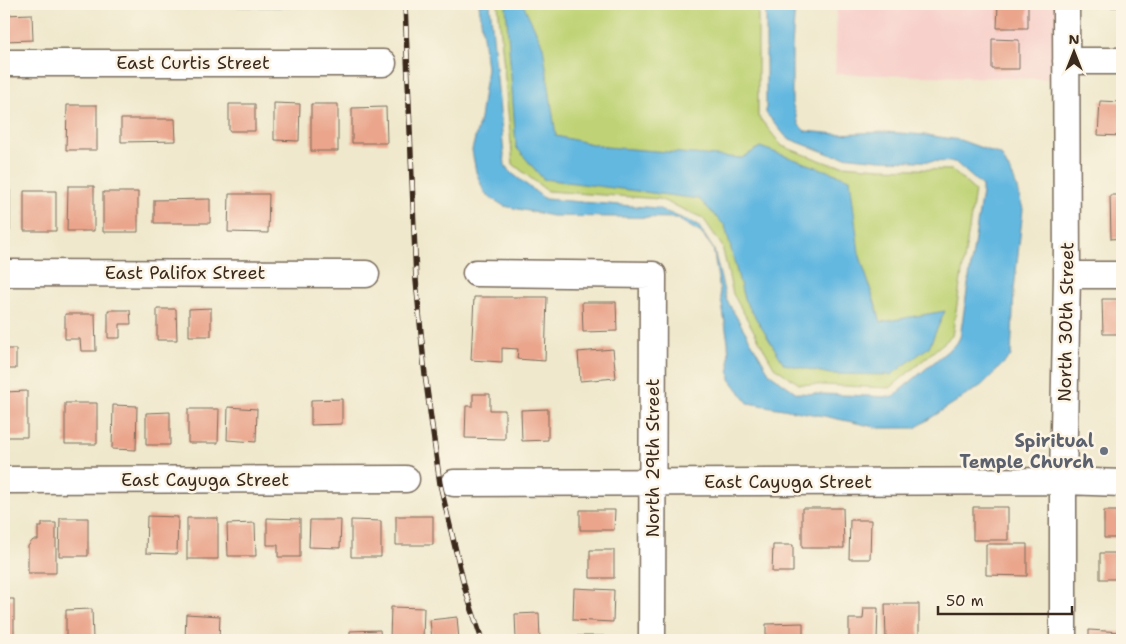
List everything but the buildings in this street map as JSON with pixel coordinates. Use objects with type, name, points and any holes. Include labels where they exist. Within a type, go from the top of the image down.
[{"type":"street","name":"North 30th Street","points":[[1063,640],[1063,481],[1067,275],[1066,4]]},
{"type":"street","points":[[1066,61],[1122,61]]},
{"type":"street","name":"East Curtis Street","points":[[4,63],[383,63]]},
{"type":"street","name":"North 29th Street","points":[[476,272],[653,276],[652,640]]},
{"type":"street","name":"East Palifox Street","points":[[4,273],[366,274]]},
{"type":"street","points":[[1067,275],[1122,275]]},
{"type":"street","name":"East Cayuga Street","points":[[4,480],[406,480]]},
{"type":"street","name":"East Cayuga Street","points":[[454,483],[1063,481],[1122,483]]},
{"type":"shaded area","points":[[837,4],[1057,4],[1057,79],[835,74]]},
{"type":"green space","points":[[498,4],[758,4],[758,116],[782,146],[830,164],[880,168],[952,170],[975,191],[952,336],[890,388],[799,384],[774,367],[733,294],[722,246],[703,218],[659,199],[547,191],[513,164]]},
{"type":"water","points":[[165,4],[311,4],[285,7],[169,6]]},
{"type":"water","points":[[479,4],[490,4],[505,165],[509,171],[545,199],[657,208],[698,225],[712,246],[701,233],[676,218],[552,216],[504,206],[485,194],[476,172],[472,150],[480,119],[487,68]]},
{"type":"water","points":[[507,4],[523,4],[543,46],[556,136],[606,147],[742,158],[760,147],[850,179],[859,253],[881,322],[945,311],[929,347],[891,375],[830,374],[784,364],[744,299],[725,226],[699,199],[543,179],[516,147]]},
{"type":"water","points":[[766,4],[795,4],[792,48],[792,103],[799,125],[805,131],[837,134],[885,132],[925,135],[960,140],[1001,155],[1014,179],[1023,209],[1014,290],[1011,356],[982,385],[915,428],[880,428],[748,403],[730,379],[728,342],[713,249],[726,299],[770,374],[797,393],[892,397],[957,343],[960,337],[982,186],[955,162],[880,160],[832,155],[787,138],[766,113]]},
{"type":"railway","points":[[405,4],[416,280],[425,375],[440,484],[465,589],[482,640]]},
{"type":"place","name":"Spiritual Temple Church","points":[[1104,451]]}]
